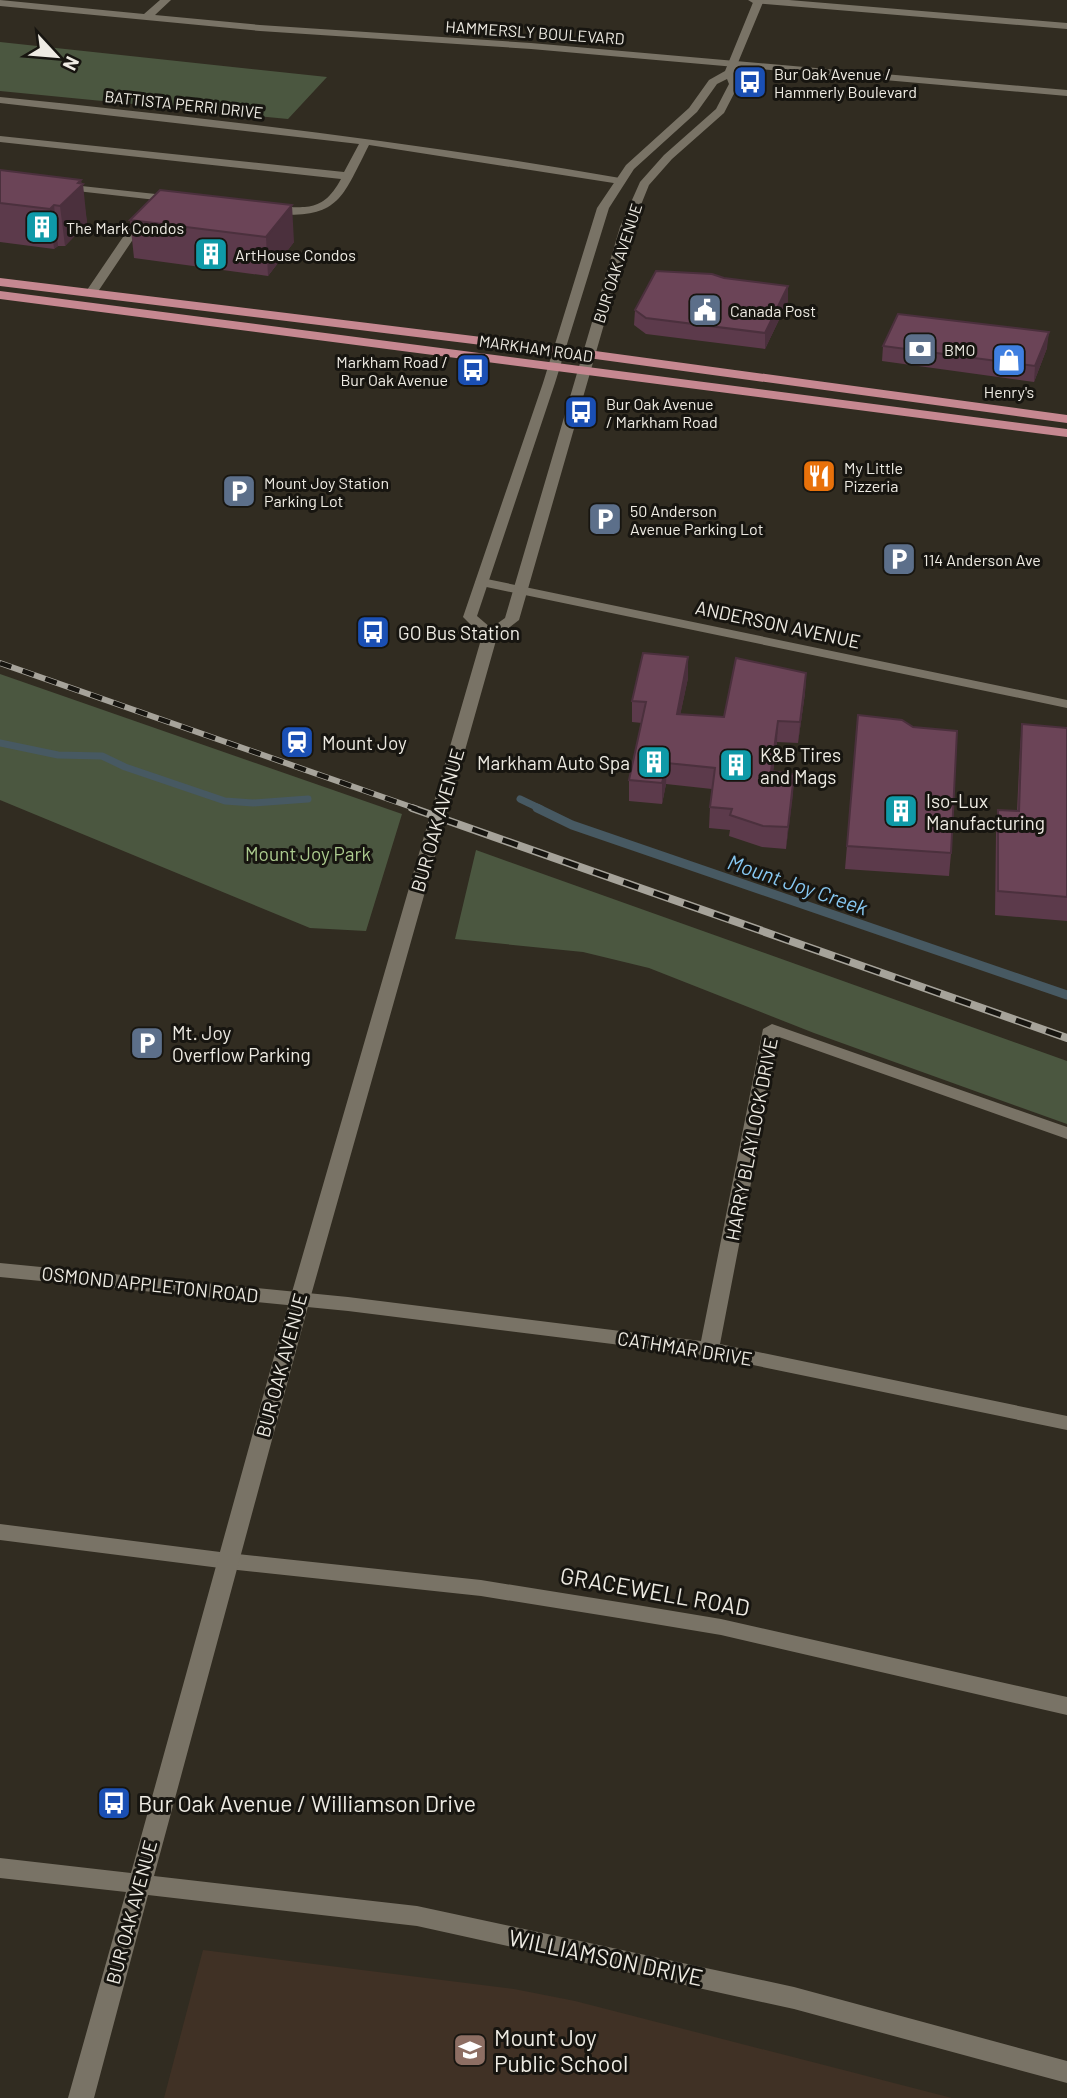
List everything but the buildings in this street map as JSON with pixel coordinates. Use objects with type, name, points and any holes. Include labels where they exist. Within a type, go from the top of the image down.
[{"type":"main road","name":"MARKHAM ROAD","points":[[0,282],[588,354],[1067,419]]},
{"type":"main road","name":"MARKHAM ROAD","points":[[0,295],[1067,433]]},
{"type":"street","points":[[148,16],[166,0]]},
{"type":"street","points":[[753,0],[1067,26]]},
{"type":"street","name":"BUR OAK AVENUE","points":[[490,635],[470,617],[559,351],[603,208],[630,167],[693,110],[713,82],[731,69],[759,0]]},
{"type":"street","name":"HAMMERSLY BOULEVARD","points":[[0,2],[260,29],[531,46],[731,69],[1067,93]]},
{"type":"street","name":"BUR OAK AVENUE","points":[[82,2098],[300,1299],[490,635],[512,620],[610,275],[644,184],[668,158],[720,111],[734,84],[731,69]]},
{"type":"street","name":"BATTISTA PERRI DRIVE","points":[[0,100],[220,123],[621,181]]},
{"type":"street","points":[[0,139],[346,176]]},
{"type":"street","points":[[255,209],[299,214],[321,210],[334,203],[365,142]]},
{"type":"street","points":[[56,186],[193,201]]},
{"type":"street","points":[[91,293],[156,197]]},
{"type":"street","name":"ANDERSON AVENUE","points":[[482,582],[1067,704]]},
{"type":"street","name":"HARRY BLAYLOCK DRIVE","points":[[709,1349],[772,1029],[1067,1133]]},
{"type":"street","name":"OSMOND APPLETON ROAD","points":[[0,1270],[300,1299]]},
{"type":"street","name":"CATHMAR DRIVE","points":[[300,1299],[709,1349],[1067,1423]]},
{"type":"street","name":"GRACEWELL ROAD","points":[[0,1532],[228,1561],[481,1588],[721,1627],[1067,1706]]},
{"type":"street","name":"WILLIAMSON DRIVE","points":[[0,1868],[417,1916],[794,1998],[1067,2072]]},
{"type":"shaded area","name":"Mount Joy Public School","points":[[203,1950],[514,1989],[575,2001],[952,2098],[164,2098]]},
{"type":"green space","points":[[0,42],[327,77],[288,119],[0,91]]},
{"type":"green space","name":"Mount Joy Park","points":[[0,674],[402,814],[366,931],[310,928],[0,800]]},
{"type":"green space","points":[[476,850],[1067,1061],[1067,1124],[814,1033],[649,968],[583,952],[455,939]]},
{"type":"waterway","name":"Mount Joy Creek","points":[[0,743],[58,755],[102,756],[125,767],[225,801],[253,803],[308,799]]},
{"type":"waterway","name":"Mount Joy Creek","points":[[520,799],[541,809]]},
{"type":"waterway","name":"Mount Joy Creek","points":[[537,808],[572,825],[1067,995]]},
{"type":"railway","points":[[0,663],[417,809]]},
{"type":"railway","points":[[412,808],[1067,1038]]},
{"type":"place","name":"Bur Oak Avenue / Hammerly Boulevard","points":[[750,82]]},
{"type":"place","name":"The Mark Condos","points":[[42,227]]},
{"type":"place","name":"ArtHouse Condos","points":[[211,254]]},
{"type":"place","name":"Canada Post","points":[[705,310]]},
{"type":"place","name":"BMO","points":[[920,349]]},
{"type":"place","name":"Henry's","points":[[1009,360]]},
{"type":"place","name":"Markham Road / Bur Oak Avenue","points":[[473,370]]},
{"type":"place","name":"Bur Oak Avenue / Markham Road","points":[[581,412]]},
{"type":"place","name":"My Little Pizzeria","points":[[819,476]]},
{"type":"place","name":"Mount Joy Station Parking Lot","points":[[239,491]]},
{"type":"place","name":"50 Anderson Avenue Parking Lot","points":[[605,519]]},
{"type":"place","name":"114 Anderson Ave","points":[[899,559]]},
{"type":"place","name":"GO Bus Station","points":[[373,632]]},
{"type":"place","name":"Mount Joy","points":[[297,742]]},
{"type":"place","name":"Markham Auto Spa","points":[[654,762]]},
{"type":"place","name":"K&B Tires and Mags","points":[[736,765]]},
{"type":"place","name":"Iso-Lux Manufacturing","points":[[901,811]]},
{"type":"place","name":"Mt. Joy Overflow Parking","points":[[147,1043]]},
{"type":"place","name":"Bur Oak Avenue / Williamson Drive","points":[[114,1803]]},
{"type":"place","name":"Mount Joy Public School","points":[[470,2050]]}]
